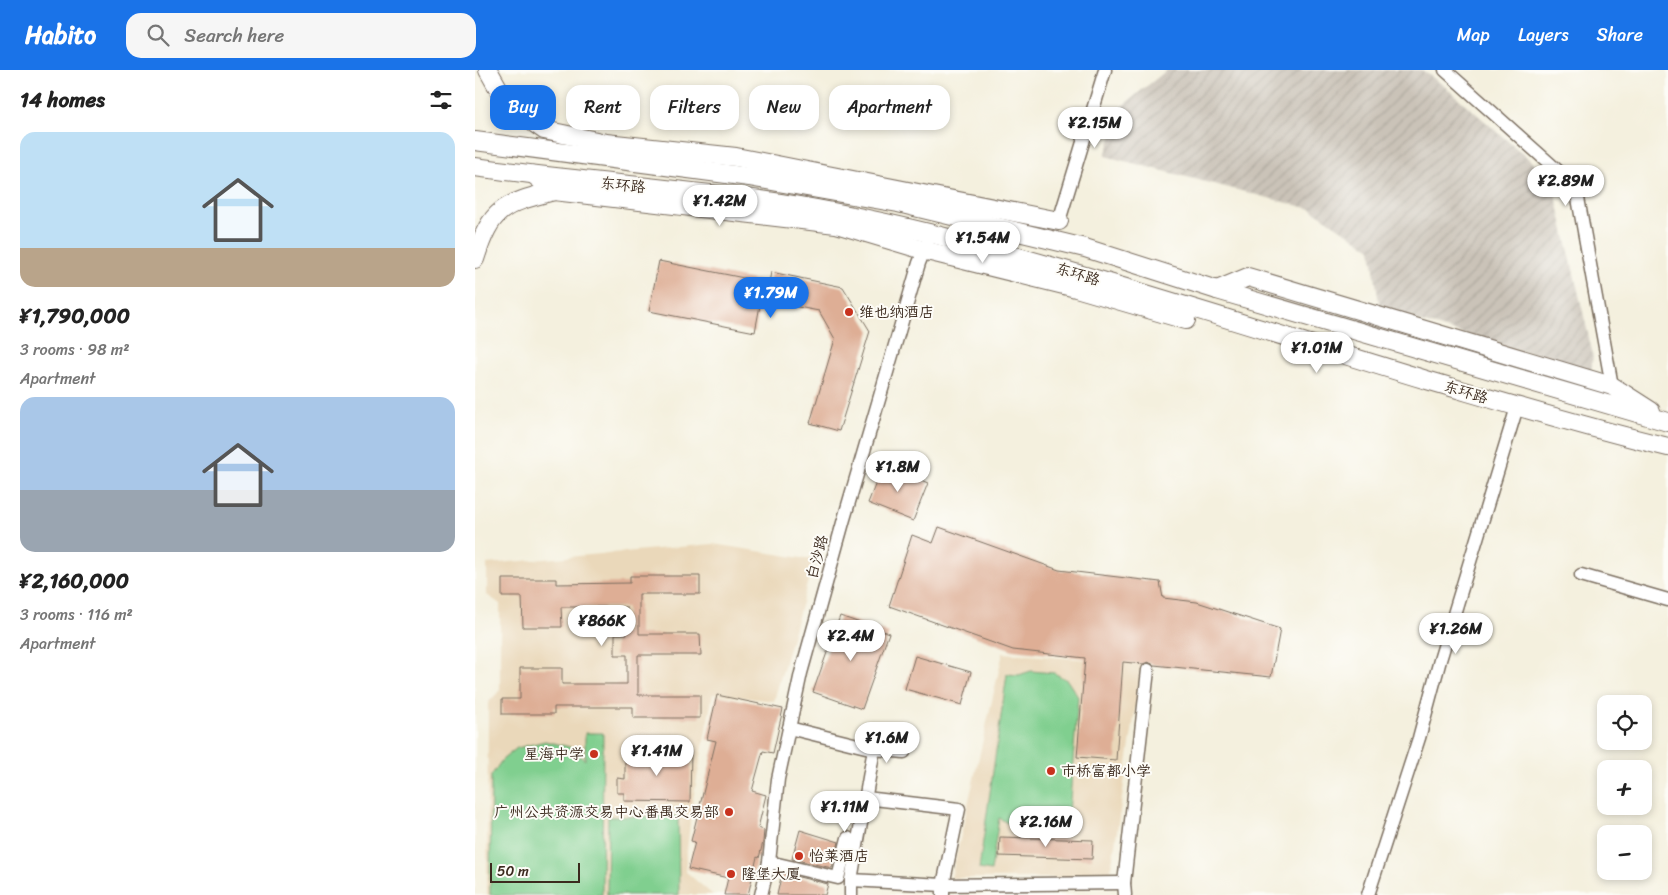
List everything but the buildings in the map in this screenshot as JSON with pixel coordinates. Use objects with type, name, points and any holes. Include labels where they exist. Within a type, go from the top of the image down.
[{"type":"main road","points":[[488,70],[502,95],[517,112],[544,130],[600,142],[736,157],[1059,221]]},
{"type":"main road","name":"东环路","points":[[475,141],[749,177],[899,203],[1085,248],[1217,290],[1668,422]]},
{"type":"main road","points":[[600,142],[670,167]]},
{"type":"main road","name":"东环路","points":[[475,167],[747,198],[845,214],[927,242],[1044,264],[1516,413]]},
{"type":"main road","points":[[534,175],[553,191]]},
{"type":"main road","points":[[475,259],[484,231],[491,220],[522,200],[553,191],[837,224],[927,242],[1076,288],[1516,413],[1530,421],[1562,419],[1665,453]]},
{"type":"main road","points":[[1007,229],[1059,221]]},
{"type":"main road","points":[[1059,221],[1044,264],[1076,288]]},
{"type":"main road","points":[[1116,286],[1127,260]]},
{"type":"main road","points":[[1217,290],[1248,277],[1612,386],[1668,422]]},
{"type":"street","points":[[1059,221],[1105,70]]},
{"type":"street","points":[[1445,70],[1576,187],[1612,386]]},
{"type":"street","name":"白沙路","points":[[761,895],[769,862],[778,779],[806,655],[927,242]]},
{"type":"street","points":[[1368,895],[1419,738],[1440,660],[1516,413]]},
{"type":"street","points":[[1581,575],[1668,600]]},
{"type":"street","points":[[851,880],[943,890],[1125,889],[1148,670]]},
{"type":"street","points":[[789,728],[874,749],[904,752]]},
{"type":"street","points":[[851,895],[851,880],[874,749]]},
{"type":"street","points":[[865,798],[959,809],[943,890]]},
{"type":"street","points":[[769,862],[838,878],[848,838]]},
{"type":"shaded area","points":[[1167,70],[1422,70],[1443,85],[1552,179],[1593,355],[1591,371],[1380,310],[1371,249],[1311,209],[1105,156],[1121,107]]},
{"type":"shaded area","name":"星海中学","points":[[713,544],[814,560],[774,701],[713,694],[692,804],[685,871],[713,895],[487,895],[488,703],[500,690],[500,604],[487,595],[487,564]]},
{"type":"shaded area","name":"市桥富都小学","points":[[1003,653],[1142,664],[1110,878],[951,878]]},
{"type":"green space","points":[[1031,671],[1054,673],[1067,680],[1078,697],[1069,813],[1062,831],[1043,836],[1028,835],[999,818],[991,871],[979,869],[1007,674],[1019,675]]},
{"type":"green space","points":[[585,733],[603,733],[602,895],[490,895],[491,776],[502,760],[517,748],[545,741],[570,747],[585,760]]},
{"type":"green space","points":[[678,816],[679,895],[607,895],[608,817]]},
{"type":"place","name":"维也纳酒店","points":[[849,312]]},
{"type":"place","name":"星海中学","points":[[594,754]]},
{"type":"place","name":"市桥富都小学","points":[[1051,771]]},
{"type":"place","name":"广州公共资源交易中心番禺交易部","points":[[729,812]]},
{"type":"place","name":"怡莱酒店","points":[[799,856]]},
{"type":"place","name":"隆堡大厦","points":[[731,874]]}]
